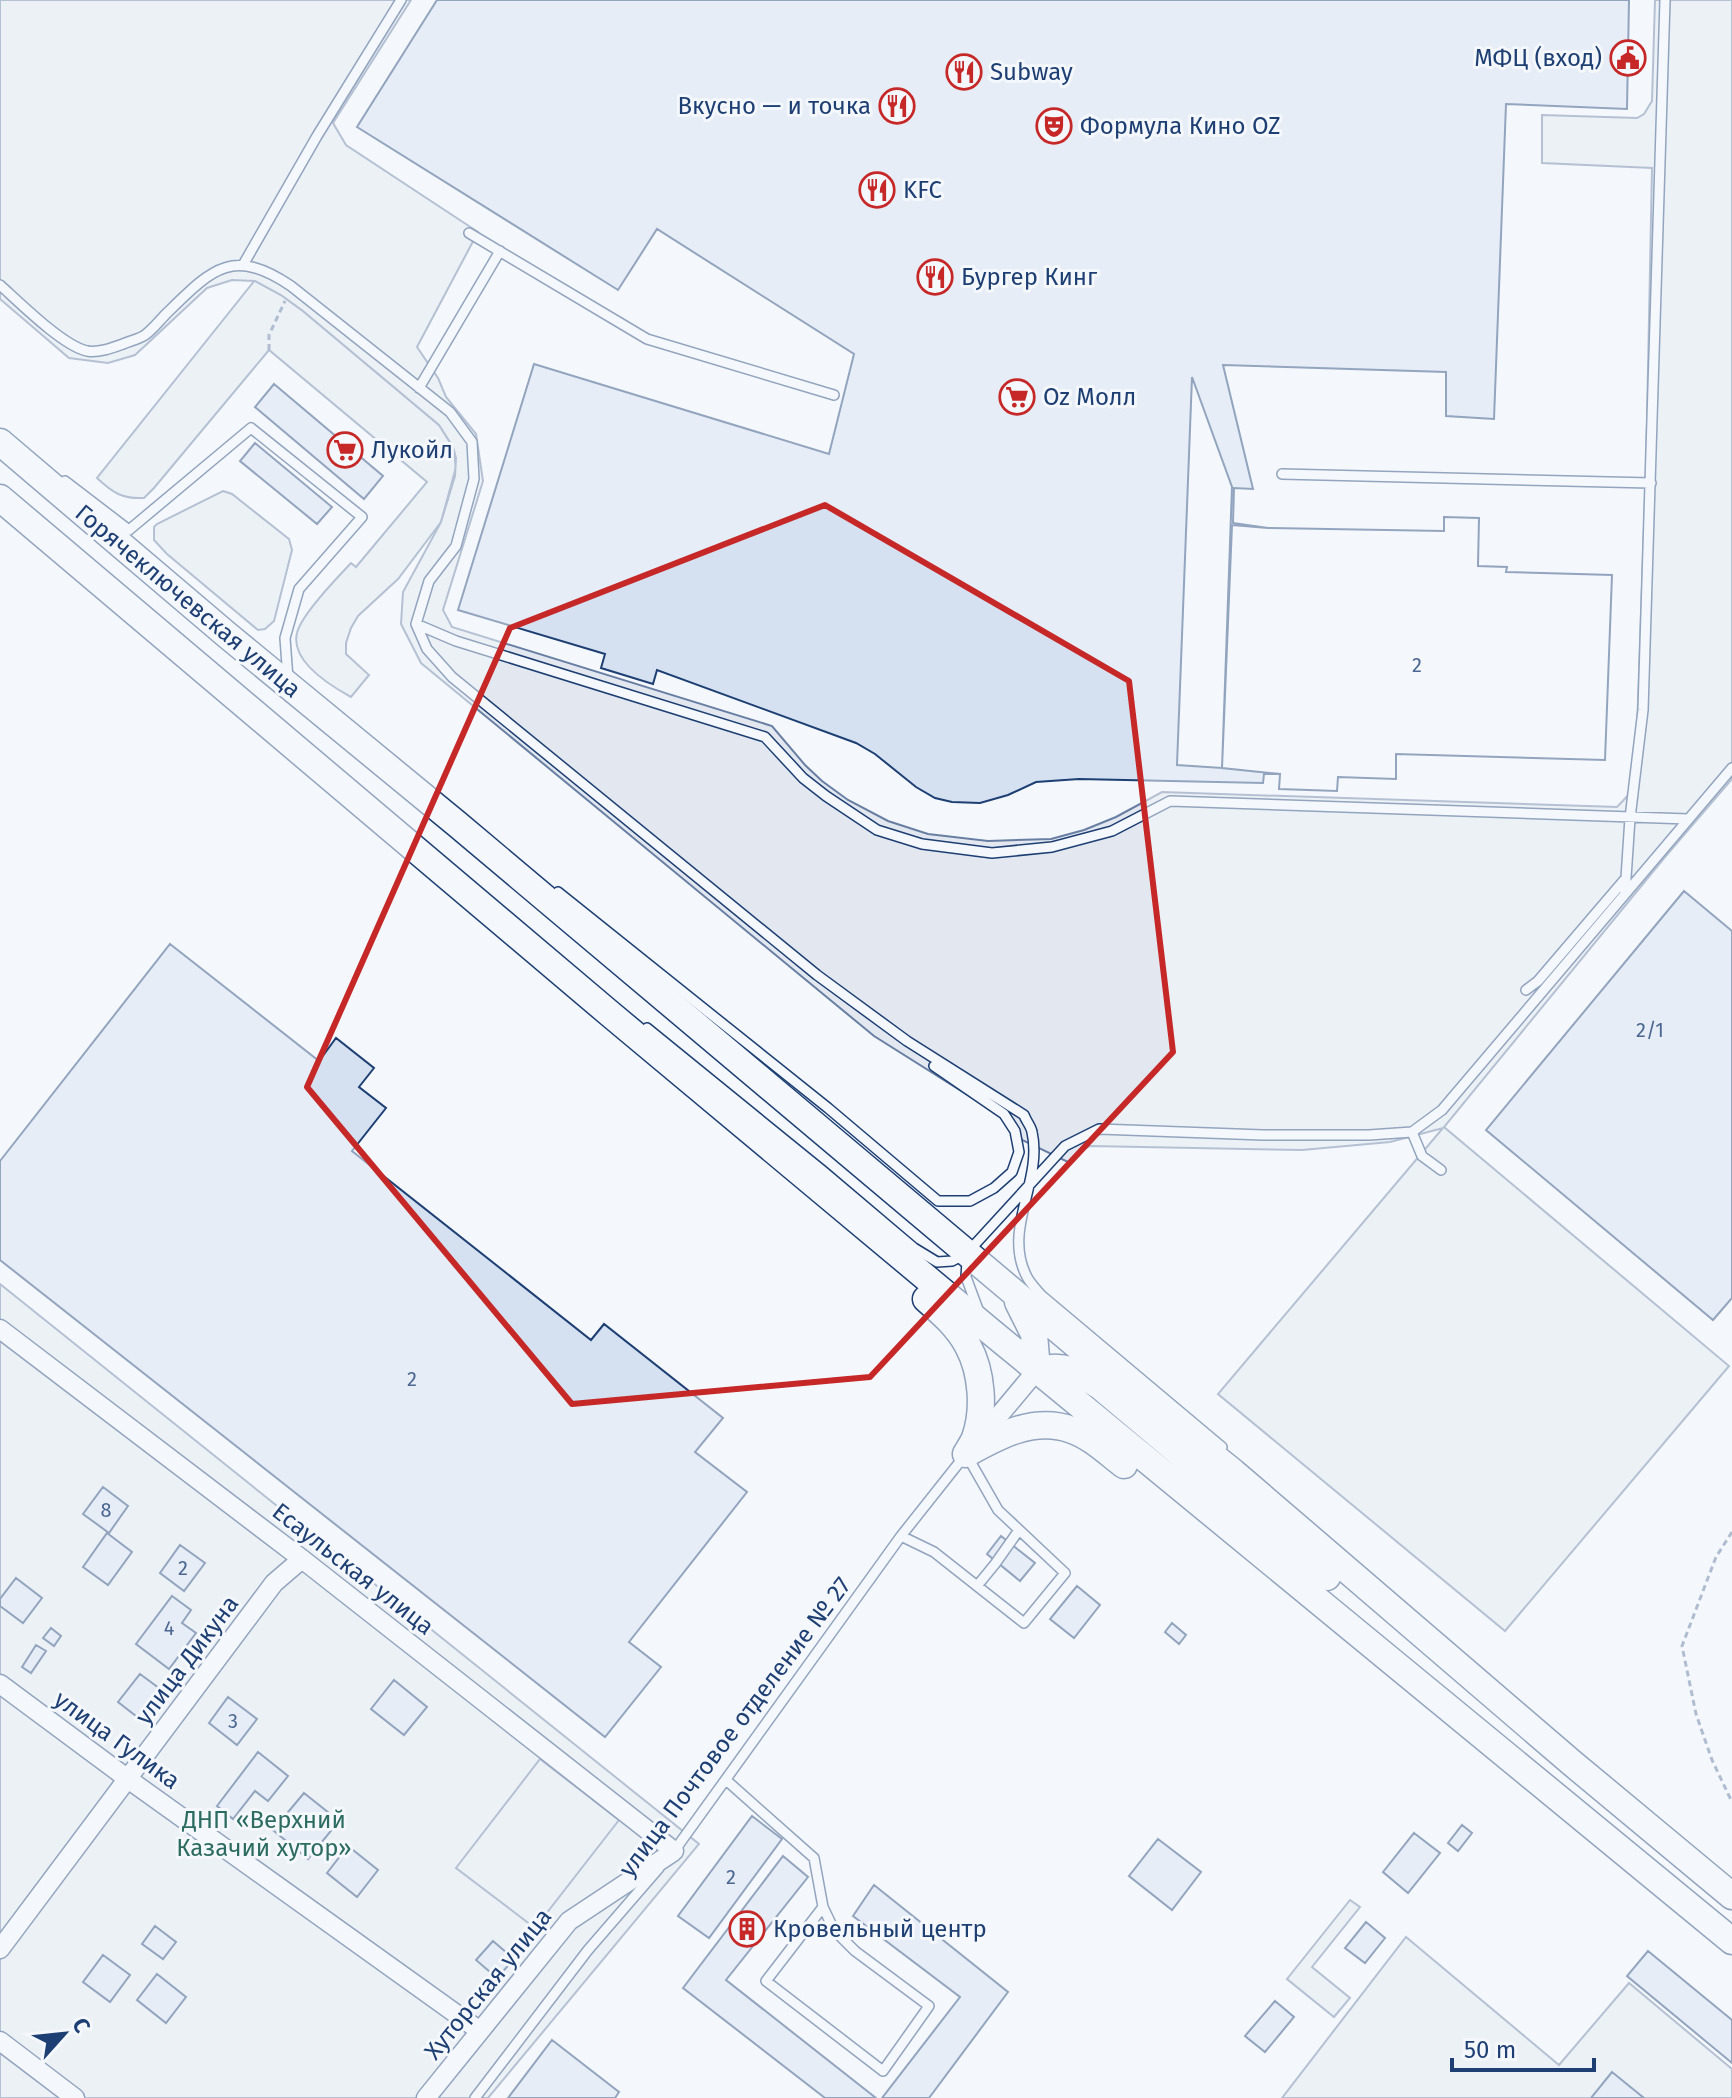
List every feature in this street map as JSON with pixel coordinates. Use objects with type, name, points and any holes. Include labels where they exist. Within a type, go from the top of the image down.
[{"type":"main road","points":[[0,433],[27,464]]},
{"type":"main road","name":"Горячеключевская улица","points":[[0,442],[1011,1290],[1233,1472],[1522,1721]]},
{"type":"main road","name":"Горячеключевская улица","points":[[0,498],[1156,1470],[1732,1941]]},
{"type":"main road","points":[[0,509],[70,557]]},
{"type":"main road","points":[[609,1013],[625,1048],[947,1316],[969,1346],[980,1387],[980,1413],[975,1437],[966,1454]]},
{"type":"main road","points":[[1011,1290],[1034,1334],[1037,1370],[1063,1367],[1101,1387],[1463,1690],[1522,1721],[1732,1896]]},
{"type":"main road","points":[[966,1454],[1002,1434],[1025,1427],[1055,1426],[1073,1430],[1096,1443],[1654,1898],[1704,1917]]},
{"type":"street","name":"Есаульская улица","points":[[0,1329],[302,1559],[673,1852]]},
{"type":"street","points":[[966,1454],[1037,1370]]},
{"type":"street","name":"улица Дикуна","points":[[0,1949],[274,1583],[302,1559]]},
{"type":"street","name":"улица Гулика","points":[[0,1684],[480,2031]]},
{"type":"street","name":"Хуторская улица","points":[[426,2098],[569,1921],[673,1852]]},
{"type":"street","points":[[0,2041],[75,2098]]},
{"type":"lane","points":[[243,265],[317,136],[401,0]]},
{"type":"lane","points":[[1625,893],[1643,710],[1665,0]]},
{"type":"lane","points":[[469,233],[647,339],[834,395]]},
{"type":"lane","points":[[419,388],[500,251]]},
{"type":"lane","points":[[0,285],[49,329],[86,351],[101,351],[144,336],[204,276],[226,266],[243,265],[270,272],[450,412],[472,442],[474,479],[456,546],[429,581],[416,624],[427,649],[452,677],[831,986],[907,1041],[1024,1115],[1032,1130],[1032,1180],[1018,1232],[1026,1275],[1041,1295],[1231,1455]]},
{"type":"lane","points":[[27,464],[65,481],[129,530],[251,428],[362,517],[299,589],[285,638],[289,686]]},
{"type":"lane","points":[[1282,474],[1651,483]]},
{"type":"lane","points":[[416,624],[456,641],[765,737],[803,778],[877,830],[936,846],[992,853],[1052,847],[1112,831],[1170,801],[1688,819]]},
{"type":"lane","points":[[639,1022],[914,1248],[937,1262],[952,1261],[967,1253],[1065,1146],[1099,1129],[1263,1135],[1412,1132],[1442,1110],[1732,768]]},
{"type":"lane","points":[[457,824],[485,834],[497,844]]},
{"type":"lane","points":[[433,863],[455,873],[566,962]]},
{"type":"lane","points":[[1544,991],[1526,990],[1538,981],[1626,878]]},
{"type":"lane","points":[[546,883],[828,1108],[938,1201],[970,1201],[994,1188],[1012,1172],[1019,1152],[1015,1131],[1004,1114],[840,1001],[831,986]]},
{"type":"lane","points":[[1412,1132],[1422,1156],[1441,1170]]},
{"type":"lane","points":[[967,1253],[966,1277],[975,1304],[990,1331]]},
{"type":"lane","points":[[901,1536],[934,1552],[1024,1623],[1065,1573],[998,1510],[966,1454]]},
{"type":"lane","name":"улица Почтовое отделение № 27","points":[[475,2098],[588,1950],[673,1852],[901,1536],[966,1454]]},
{"type":"lane","points":[[977,1586],[1019,1530]]},
{"type":"lane","points":[[1372,1577],[1416,1629]]},
{"type":"lane","points":[[726,1780],[814,1858],[823,1907],[834,1930],[855,1951],[929,2006],[883,2071],[766,1981],[823,1907]]},
{"type":"path","points":[[269,350],[269,335],[291,286]]},
{"type":"path","points":[[1732,1532],[1716,1557],[1682,1646],[1696,1714],[1712,1760],[1732,1802]]},
{"type":"highlighted area","points":[[825,505],[1129,681],[1173,1052],[870,1377],[572,1404],[307,1087],[510,628]]},
{"type":"green space","points":[[255,280],[303,311],[439,425],[453,447],[456,467],[441,522],[398,579],[358,616],[351,628],[346,654],[369,675],[351,697],[323,679],[306,663],[296,643],[297,633],[320,597],[351,563],[356,567],[427,482],[269,350],[144,498],[118,494],[97,478]]},
{"type":"green space","points":[[223,491],[232,494],[289,539],[292,550],[274,621],[265,629],[258,630],[154,540],[157,524]]},
{"type":"green space","name":"ДНП «Верхний Казачий хутор»","points":[[0,1284],[699,1844],[488,2098],[0,2098]]},
{"type":"shaded area","points":[[0,0],[411,0],[333,123],[346,145],[478,232],[417,347],[438,378],[446,397],[476,434],[483,481],[443,610],[452,627],[772,726],[805,765],[848,800],[888,821],[928,834],[988,841],[1051,839],[1084,830],[1162,792],[1617,807],[1635,788],[1652,168],[1542,163],[1542,115],[1637,118],[1644,114],[1652,101],[1655,0],[1732,0],[1732,779],[1444,1127],[1729,1366],[1505,1631],[1218,1394],[1443,1128],[1390,1142],[1302,1150],[1090,1146],[1076,1154],[1070,1163],[1018,1138],[1004,1118],[874,1036],[421,663],[401,624],[403,592],[441,522],[455,476],[453,447],[439,425],[303,311],[255,281],[232,280],[207,288],[135,355],[108,363],[69,358],[0,299]]},
{"type":"shaded area","points":[[540,1759],[619,1820],[535,1928],[456,1868]]},
{"type":"shaded area","points":[[1350,1900],[1360,1907],[1312,1967],[1350,1998],[1334,2017],[1287,1979]]},
{"type":"shaded area","points":[[1406,1937],[1559,2065],[1629,1983],[1732,2069],[1732,2098],[1282,2098]]},
{"type":"building","name":"Oz Молл","points":[[437,0],[1629,0],[1627,109],[1506,104],[1494,419],[1446,416],[1446,372],[1223,365],[1253,489],[1234,488],[1233,523],[1268,528],[1444,531],[1444,517],[1479,518],[1478,566],[1507,567],[1506,572],[1612,575],[1605,760],[1396,754],[1396,779],[1338,777],[1337,791],[1279,789],[1280,774],[1264,774],[1263,783],[1079,779],[1036,782],[980,803],[952,802],[935,798],[916,787],[856,743],[657,670],[653,684],[601,668],[605,654],[458,610],[534,364],[829,454],[854,354],[657,229],[618,290],[357,127]],"holes":[[[1192,377],[1232,487],[1222,768],[1177,765]]]},
{"type":"building","points":[[274,384],[383,476],[364,499],[255,407]]},
{"type":"building","points":[[255,443],[332,507],[317,524],[240,461]]},
{"type":"building","points":[[1444,517],[1479,518],[1478,566],[1507,567],[1506,572],[1612,575],[1605,760],[1396,754],[1396,779],[1338,777],[1337,791],[1279,789],[1280,774],[1222,768],[1232,525],[1444,531]]},
{"type":"building","points":[[1684,891],[1732,931],[1732,1298],[1713,1320],[1486,1130]]},
{"type":"building","points":[[170,944],[319,1061],[336,1038],[374,1068],[359,1087],[386,1108],[352,1151],[591,1340],[604,1324],[723,1418],[695,1452],[747,1492],[629,1642],[661,1667],[605,1737],[0,1260],[0,1161]]},
{"type":"building","points":[[103,1487],[128,1506],[109,1533],[83,1514]]},
{"type":"building","points":[[107,1533],[132,1552],[108,1585],[83,1567]]},
{"type":"building","points":[[1001,1536],[1035,1563],[1020,1581],[987,1554]]},
{"type":"building","points":[[180,1545],[205,1563],[184,1591],[160,1573]]},
{"type":"building","points":[[16,1578],[42,1598],[23,1623],[0,1606],[0,1599]]},
{"type":"building","points":[[1077,1586],[1100,1605],[1074,1638],[1050,1619]]},
{"type":"building","points":[[172,1596],[191,1610],[182,1623],[196,1633],[169,1669],[136,1644]]},
{"type":"building","points":[[1172,1623],[1186,1635],[1179,1644],[1165,1632]]},
{"type":"building","points":[[51,1628],[61,1636],[54,1646],[43,1638]]},
{"type":"building","points":[[36,1645],[46,1651],[31,1673],[22,1667]]},
{"type":"building","points":[[140,1674],[167,1694],[145,1723],[118,1702]]},
{"type":"building","points":[[394,1680],[427,1707],[404,1735],[371,1709]]},
{"type":"building","points":[[228,1697],[257,1719],[237,1745],[209,1723]]},
{"type":"building","points":[[258,1752],[288,1776],[268,1801],[255,1791],[233,1819],[217,1806]]},
{"type":"building","points":[[304,1793],[339,1821],[308,1859],[273,1830]]},
{"type":"building","points":[[752,1816],[782,1839],[709,1938],[678,1916]]},
{"type":"building","points":[[1462,1825],[1472,1833],[1458,1851],[1448,1843]]},
{"type":"building","points":[[1414,1833],[1440,1853],[1408,1893],[1383,1872]]},
{"type":"building","points":[[1158,1839],[1201,1872],[1172,1910],[1129,1876]]},
{"type":"building","points":[[348,1846],[378,1870],[357,1897],[327,1873]]},
{"type":"building","name":"Кровельный центр","points":[[783,1856],[808,1877],[726,1980],[876,2098],[825,2098],[683,1988]]},
{"type":"building","name":"Кровельный центр","points":[[874,1885],[1008,1992],[929,2098],[882,2098],[960,1997],[853,1916]]},
{"type":"building","points":[[1366,1922],[1385,1938],[1365,1963],[1345,1948]]},
{"type":"building","points":[[155,1926],[176,1942],[163,1959],[142,1944]]},
{"type":"building","points":[[493,1941],[514,1959],[497,1978],[476,1960]]},
{"type":"building","points":[[1648,1951],[1732,2020],[1732,2063],[1627,1976]]},
{"type":"building","points":[[103,1955],[130,1975],[110,2002],[83,1982]]},
{"type":"building","points":[[157,1974],[186,1997],[166,2023],[137,2000]]},
{"type":"building","points":[[1275,2001],[1294,2017],[1265,2052],[1245,2036]]},
{"type":"building","points":[[552,2040],[619,2092],[615,2098],[508,2098]]},
{"type":"building","points":[[1612,2072],[1644,2098],[1591,2098]]},
{"type":"place","name":"МФЦ (вход)","points":[[1628,58]]},
{"type":"place","name":"Subway","points":[[964,72]]},
{"type":"place","name":"Вкусно — и точка","points":[[897,106]]},
{"type":"place","name":"Формула Кино OZ","points":[[1054,126]]},
{"type":"place","name":"KFC","points":[[877,190]]},
{"type":"place","name":"Бургер Кинг","points":[[935,277]]},
{"type":"place","name":"Oz Молл","points":[[1017,397]]},
{"type":"place","name":"Лукойл","points":[[345,450]]},
{"type":"place","name":"Кровельный центр","points":[[747,1929]]}]
